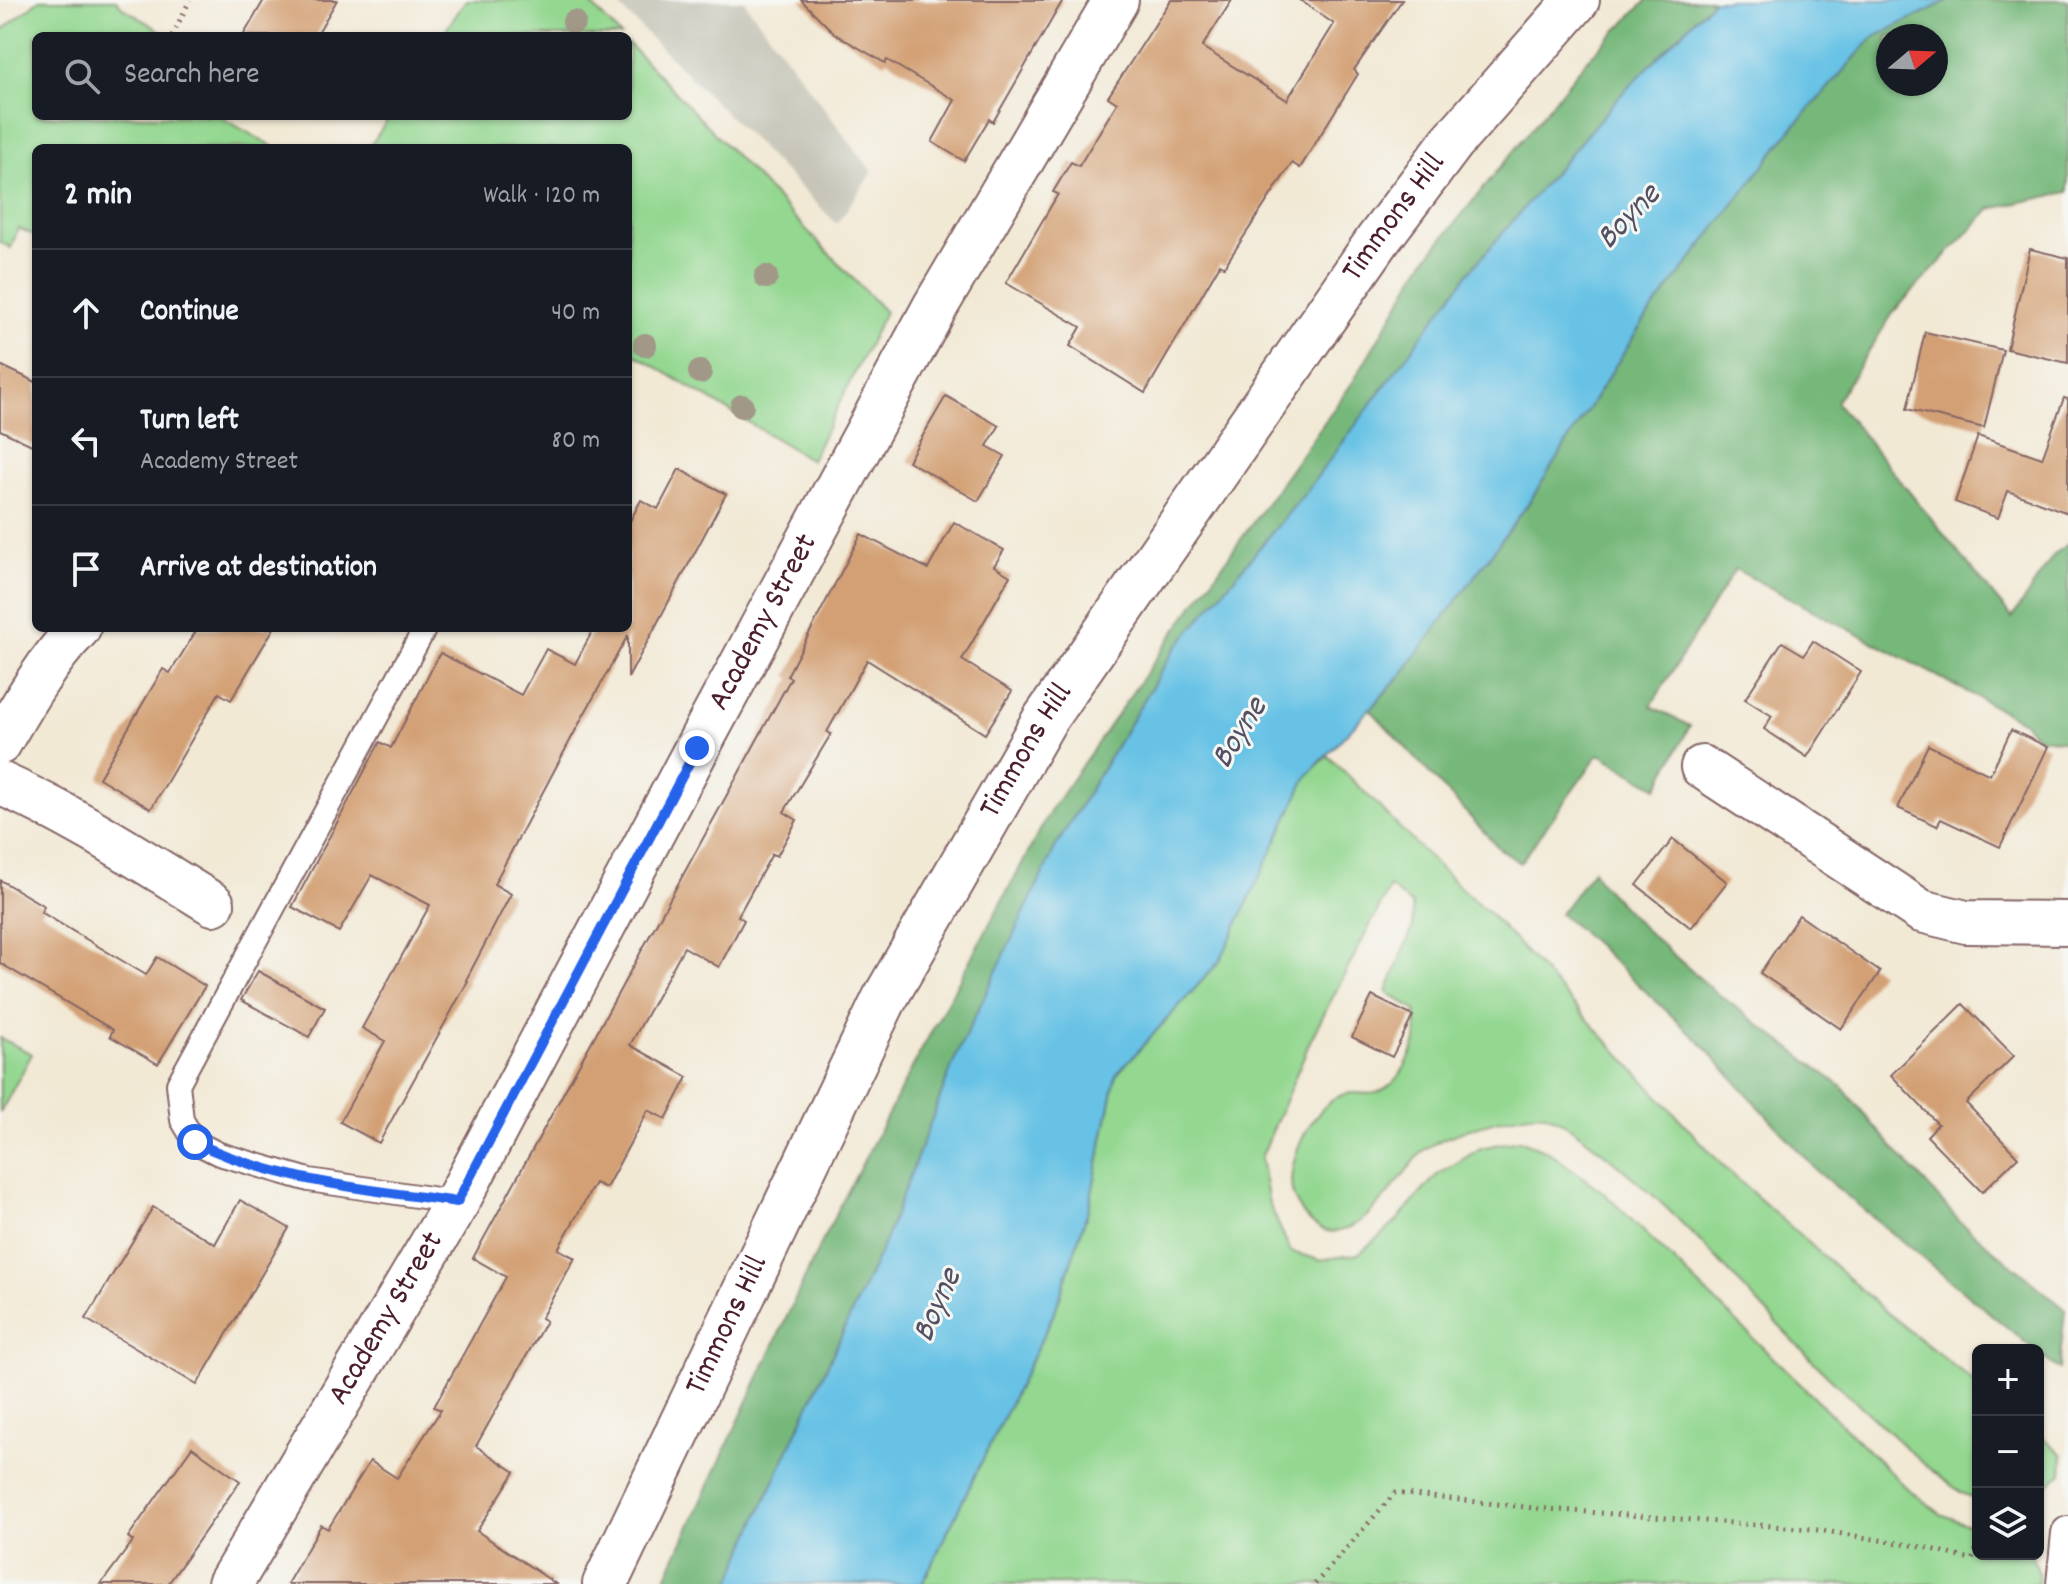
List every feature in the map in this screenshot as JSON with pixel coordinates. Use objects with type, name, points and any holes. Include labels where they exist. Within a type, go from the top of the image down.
[{"type":"main road","name":"Academy Street","points":[[230,1584],[457,1202],[689,761],[935,307],[1116,0]]},
{"type":"main road","name":"Timmons Hill","points":[[605,1584],[884,1000],[1045,719],[1378,240],[1452,142],[1577,0]]},
{"type":"street","points":[[0,743],[27,697],[75,632]]},
{"type":"street","points":[[1702,767],[1921,911],[1966,922],[2068,923]]},
{"type":"street","points":[[0,783],[30,796],[114,843],[213,904]]},
{"type":"street","points":[[2063,1584],[2068,1533]]},
{"type":"lane","points":[[423,632],[178,1084],[182,1120],[195,1142],[219,1154],[309,1180],[457,1202]]},
{"type":"path","points":[[174,32],[190,0]]},
{"type":"path","points":[[1315,1584],[1395,1493],[1534,1508],[1812,1529],[1929,1548],[1972,1560]]},
{"type":"shaded area","points":[[613,0],[743,0],[872,172],[837,224]]},
{"type":"green space","points":[[39,0],[116,0],[162,32],[32,32],[32,120],[226,120],[268,144],[32,144],[32,234],[18,228],[11,248],[0,242],[0,32]]},
{"type":"green space","points":[[466,0],[587,0],[617,32],[445,32]]},
{"type":"green space","points":[[1647,0],[1714,0],[1617,99],[1470,271],[1306,492],[1174,650],[1055,848],[957,1054],[884,1243],[730,1584],[663,1584],[822,1241],[1051,810],[1353,382],[1422,264],[1586,61]]},
{"type":"green space","points":[[1949,0],[2068,0],[2068,192],[1990,209],[1895,310],[1836,402],[2012,618],[2053,556],[2068,543],[2068,742],[2037,737],[2024,722],[1735,569],[1651,706],[1690,726],[1657,788],[1599,754],[1520,863],[1499,848],[1370,709],[1402,674],[1528,504],[1643,322],[1790,131],[1876,36],[1876,96],[1948,96],[1948,24],[1900,24]]},
{"type":"green space","points":[[632,47],[885,312],[811,460],[632,352],[632,144],[372,144],[387,120],[632,120]]},
{"type":"green space","points":[[1328,756],[1490,914],[1725,1168],[1887,1313],[1972,1380],[1972,1498],[1924,1464],[1833,1381],[1703,1244],[1636,1180],[1582,1135],[1548,1115],[1504,1119],[1446,1138],[1423,1151],[1381,1202],[1347,1229],[1330,1232],[1313,1224],[1296,1202],[1292,1189],[1295,1158],[1309,1126],[1319,1112],[1342,1095],[1372,1094],[1393,1083],[1416,1041],[1416,1011],[1387,992],[1413,927],[1412,905],[1390,887],[1311,1039],[1261,1158],[1269,1204],[1291,1252],[1320,1260],[1358,1254],[1394,1224],[1436,1176],[1481,1148],[1519,1140],[1547,1151],[1603,1192],[1909,1490],[1941,1514],[1972,1527],[1972,1560],[2034,1560],[2038,1584],[922,1584],[1055,1311],[1089,1207],[1116,1075],[1220,961],[1304,777]]},
{"type":"green space","points":[[1593,870],[1598,880],[1641,926],[1713,990],[1842,1087],[1960,1222],[2065,1309],[2059,1370],[2044,1358],[2044,1344],[2027,1344],[1818,1172],[1704,1046],[1560,914]]},
{"type":"green space","points":[[0,1038],[32,1054],[0,1113]]},
{"type":"green space","points":[[2044,1438],[2063,1455],[2062,1473],[2044,1488]]},
{"type":"water","name":"Boyne","points":[[1714,0],[1949,0],[1900,24],[1876,24],[1876,36],[1790,131],[1643,322],[1528,504],[1402,674],[1307,776],[1220,961],[1116,1075],[1089,1207],[1055,1311],[922,1584],[730,1584],[884,1243],[957,1054],[1055,848],[1174,650],[1306,492],[1470,271],[1617,99]]},
{"type":"building","points":[[264,0],[337,0],[318,32],[245,32]]},
{"type":"building","points":[[801,0],[1063,0],[993,122],[989,119],[964,161],[932,142],[955,100],[835,34]]},
{"type":"building","points":[[1171,0],[1232,0],[1202,47],[1287,100],[1334,24],[1300,0],[1402,0],[1354,70],[1358,74],[1300,168],[1292,163],[1224,267],[1220,264],[1145,393],[1070,346],[1081,327],[1006,283],[1058,194],[1053,192],[1071,162],[1079,166],[1117,103],[1108,97]]},
{"type":"building","points":[[2030,249],[2068,258],[2068,363],[2007,349]]},
{"type":"building","points":[[1925,332],[2003,350],[1984,428],[1907,409]]},
{"type":"building","points":[[0,365],[32,380],[32,445],[0,430]]},
{"type":"building","points":[[946,396],[999,426],[987,446],[1005,456],[978,501],[908,461]]},
{"type":"building","points":[[2064,398],[2068,399],[2068,513],[2008,491],[1998,518],[1955,502],[1978,436],[2042,458]]},
{"type":"building","points":[[679,469],[726,494],[628,678],[628,635],[581,720],[494,884],[511,894],[468,981],[379,1143],[340,1122],[385,1041],[362,1028],[430,905],[372,875],[339,932],[292,907],[380,742],[391,748],[440,653],[521,695],[546,649],[575,664],[592,632],[632,632],[632,517],[641,500],[658,509]]},
{"type":"building","points":[[954,522],[1004,550],[994,566],[1010,576],[962,660],[1012,691],[985,734],[867,660],[827,732],[831,734],[784,812],[797,820],[777,856],[772,854],[738,916],[744,920],[719,967],[684,947],[630,1045],[688,1077],[666,1119],[648,1110],[606,1188],[595,1183],[558,1249],[575,1258],[541,1318],[546,1321],[476,1446],[515,1472],[477,1531],[556,1584],[287,1584],[321,1525],[328,1529],[370,1461],[397,1478],[441,1410],[434,1407],[506,1277],[473,1258],[791,678],[787,676],[861,534],[928,569]]},
{"type":"building","points":[[196,632],[272,632],[231,700],[219,693],[151,809],[99,778],[163,669],[170,673]]},
{"type":"building","points":[[1813,641],[1861,672],[1807,757],[1764,729],[1772,716],[1745,699],[1782,642],[1804,655]]},
{"type":"building","points":[[2011,730],[2048,747],[2000,847],[1941,819],[1937,826],[1898,808],[1928,745],[1990,775]]},
{"type":"building","points":[[1673,839],[1727,882],[1691,928],[1637,885]]},
{"type":"building","points":[[0,880],[44,906],[41,912],[146,975],[157,957],[205,986],[158,1064],[110,1036],[113,1030],[0,963]]},
{"type":"building","points":[[1799,915],[1880,972],[1841,1029],[1760,973]]},
{"type":"building","points":[[258,971],[325,1008],[309,1037],[241,1000]]},
{"type":"building","points":[[1372,996],[1413,1016],[1392,1057],[1352,1037]]},
{"type":"building","points":[[1963,1004],[2014,1056],[1966,1103],[2018,1157],[1982,1192],[1927,1136],[1938,1124],[1891,1075]]},
{"type":"building","points":[[240,1200],[289,1228],[197,1385],[86,1319],[153,1207],[215,1244]]},
{"type":"building","points":[[192,1447],[240,1481],[168,1584],[101,1584],[133,1541],[128,1537]]},
{"type":"route","points":[[195,1142],[219,1154],[309,1180],[457,1202],[697,748]]}]
